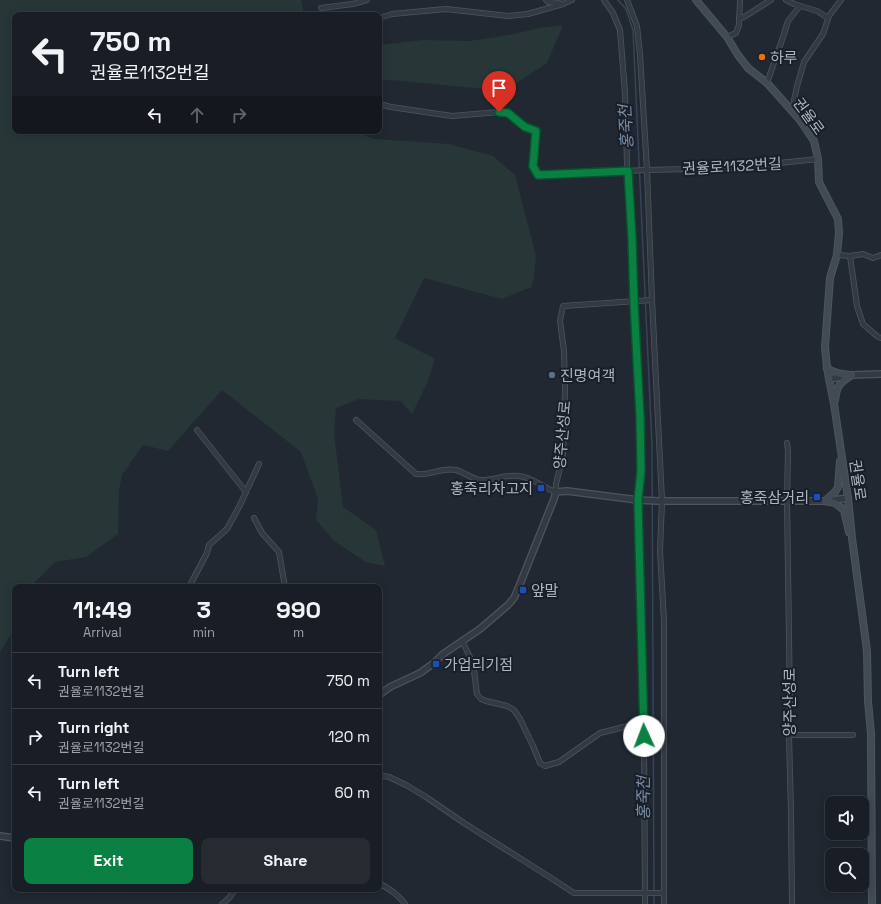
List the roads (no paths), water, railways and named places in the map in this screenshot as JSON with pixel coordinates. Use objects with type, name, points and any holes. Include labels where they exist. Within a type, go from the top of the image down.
[{"type":"main road","name":"권율로","points":[[696,0],[727,38],[748,68],[767,83],[800,120],[814,142],[818,159],[819,182],[838,219],[839,233],[837,255],[830,278],[825,347],[848,498],[867,651],[868,701],[871,734],[872,904]]},
{"type":"main road","points":[[827,368],[836,373],[852,376]]},
{"type":"main road","points":[[834,404],[836,391],[839,385],[844,380],[852,376]]},
{"type":"main road","points":[[825,501],[835,492],[838,487],[841,451]]},
{"type":"main road","points":[[825,501],[835,503],[844,510],[848,530],[852,538]]},
{"type":"street","points":[[321,8],[353,4],[367,0]]},
{"type":"street","points":[[546,0],[548,2],[563,4]]},
{"type":"street","points":[[382,17],[392,14],[446,9],[508,16],[528,14],[572,0]]},
{"type":"street","points":[[604,0],[613,13],[620,30],[626,93],[641,471],[638,500],[644,722],[645,904]]},
{"type":"street","points":[[626,0],[637,26],[647,170],[660,501],[660,551],[664,622],[664,904]]},
{"type":"street","points":[[727,38],[736,33],[739,25],[740,0]]},
{"type":"street","points":[[739,18],[744,17],[771,0]]},
{"type":"street","points":[[786,0],[817,11],[828,18]]},
{"type":"street","points":[[792,111],[796,86],[804,62],[823,34],[828,18],[840,0]]},
{"type":"street","points":[[767,83],[788,21],[800,6]]},
{"type":"street","points":[[382,105],[452,116],[499,112],[508,113],[525,127],[536,131],[533,166],[538,175],[629,171]]},
{"type":"street","name":"권율로1132번길","points":[[629,171],[729,168],[818,159]]},
{"type":"street","points":[[837,255],[850,256],[863,254],[873,258],[881,255]]},
{"type":"street","points":[[850,256],[858,306],[863,324],[878,338],[881,338]]},
{"type":"street","points":[[634,302],[652,300]]},
{"type":"street","name":"양주산성로","points":[[382,693],[390,687],[420,673],[434,663],[443,654],[480,629],[514,598],[529,565],[554,499],[563,456],[565,390],[564,350],[560,321],[562,306],[634,302]]},
{"type":"street","points":[[829,380],[852,376],[881,374]]},
{"type":"street","name":"양주산성로","points":[[356,420],[416,474],[423,475],[444,470],[456,470],[480,481],[501,476],[519,476],[532,480],[556,492],[567,491],[638,500],[825,501],[848,498]]},
{"type":"street","points":[[197,430],[246,492]]},
{"type":"street","points":[[787,443],[787,501]]},
{"type":"street","points":[[191,584],[207,553],[209,545],[227,529],[260,464]]},
{"type":"street","name":"양주산성로","points":[[787,501],[792,904]]},
{"type":"street","points":[[254,518],[262,533],[279,552],[284,584]]},
{"type":"street","points":[[462,641],[473,663],[477,694],[486,701],[506,706],[514,710],[527,732],[540,763],[545,766],[559,762],[600,734],[644,722]]},
{"type":"street","points":[[644,735],[663,736]]},
{"type":"street","points":[[789,735],[853,735]]},
{"type":"street","points":[[382,776],[406,784],[574,893],[664,893]]},
{"type":"street","points":[[0,836],[12,838]]},
{"type":"street","points":[[382,885],[402,899],[405,904]]},
{"type":"street","points":[[222,904],[230,898],[233,892]]},
{"type":"waterway","name":"홍죽천","points":[[618,0],[626,9],[633,30],[652,445],[654,904]]},
{"type":"place","name":"하루","points":[[762,57]]},
{"type":"place","name":"진명여객","points":[[552,375]]},
{"type":"place","name":"홍죽리차고지","points":[[541,488]]},
{"type":"place","name":"홍죽삼거리","points":[[817,497]]},
{"type":"place","name":"앞말","points":[[523,590]]},
{"type":"place","name":"가업리기점","points":[[436,664]]}]
